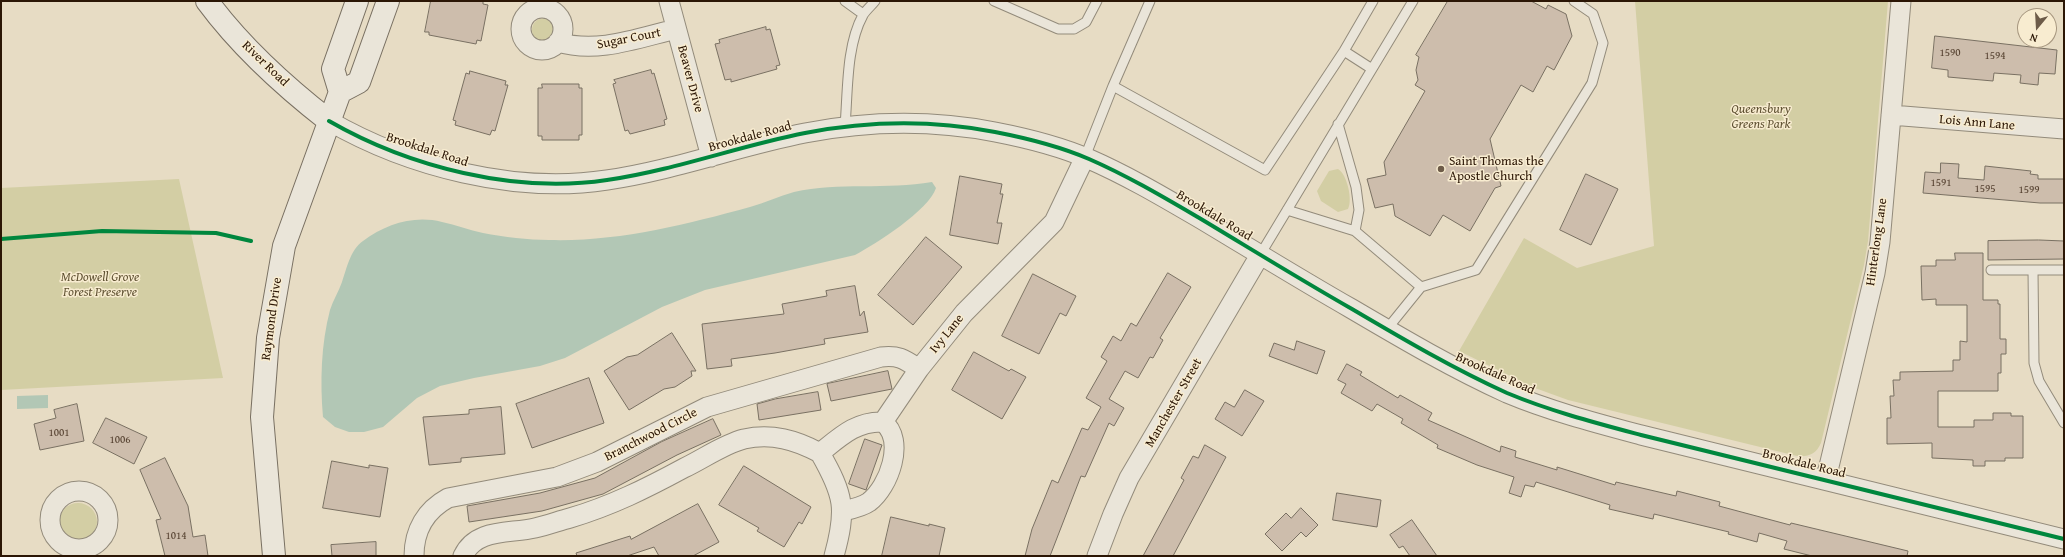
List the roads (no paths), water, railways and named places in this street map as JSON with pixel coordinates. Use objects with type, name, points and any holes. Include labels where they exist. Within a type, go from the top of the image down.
[{"type":"street","name":"River Road","points":[[207,1],[232,33],[263,64],[329,121]]},
{"type":"street","points":[[357,1],[333,69],[340,92],[359,82],[388,1]]},
{"type":"street","name":"Beaver Drive","points":[[669,1],[711,157]]},
{"type":"street","name":"Hinterlong Lane","points":[[1826,479],[1875,273],[1880,242],[1901,1]]},
{"type":"street","name":"Sugar Court","points":[[558,42],[577,46],[594,47],[618,43],[676,29]]},
{"type":"street","name":"Raymond Drive","points":[[274,556],[262,417],[268,338],[284,246],[340,92]]},
{"type":"street","name":"Lois Ann Lane","points":[[1891,115],[2011,126],[2064,129]]},
{"type":"street","name":"Brookdale Road","points":[[329,121],[371,142],[435,166],[472,175],[511,181],[564,184],[604,181],[662,170],[802,133],[844,126],[899,123],[943,125],[992,131],[1040,142],[1086,157],[1113,170],[1174,203],[1260,255],[1443,361],[1509,393],[1572,416],[1642,435],[1826,479],[2064,539]]},
{"type":"street","name":"Ivy Lane","points":[[883,422],[919,369],[964,313],[1054,222],[1086,157]]},
{"type":"street","name":"Manchester Street","points":[[1097,556],[1129,478],[1260,255]]},
{"type":"street","name":"Branchwood Circle","points":[[414,556],[416,534],[421,523],[438,504],[448,498],[565,475],[598,462],[707,407],[881,357],[893,356],[902,358],[919,369]]},
{"type":"street","points":[[820,453],[852,429],[871,422],[883,422],[889,426],[893,440],[892,466],[885,485],[868,502],[843,511]]},
{"type":"street","points":[[462,556],[471,544],[491,533],[535,528],[603,508],[635,494],[742,439],[774,437],[790,440],[820,453],[839,491],[843,511],[842,523],[834,556]]},
{"type":"lane","points":[[845,1],[863,14]]},
{"type":"lane","points":[[844,126],[847,81],[853,46],[863,14],[875,1]]},
{"type":"lane","points":[[994,1],[1058,29],[1074,29],[1086,22],[1097,1]]},
{"type":"lane","points":[[1086,157],[1113,86],[1150,1]]},
{"type":"lane","points":[[1113,86],[1265,170],[1344,51],[1372,1]]},
{"type":"lane","points":[[1260,255],[1413,1]]},
{"type":"lane","points":[[1388,329],[1420,287],[1476,270],[1592,83],[1603,43],[1593,14],[1574,1]]},
{"type":"lane","points":[[1344,51],[1372,69]]},
{"type":"lane","points":[[1338,124],[1356,187],[1359,210],[1356,231]]},
{"type":"lane","points":[[1287,210],[1356,231],[1420,287]]},
{"type":"lane","points":[[1991,270],[2064,270]]},
{"type":"lane","points":[[2033,270],[2034,363],[2039,381],[2064,423]]},
{"type":"place","name":"Saint Thomas the Apostle Church","points":[[1441,169]]},
{"type":"park label","name":"Queensbury Greens Park","points":[[1761,118]]},
{"type":"park label","name":"McDowell Grove Forest Preserve","points":[[100,286]]}]
